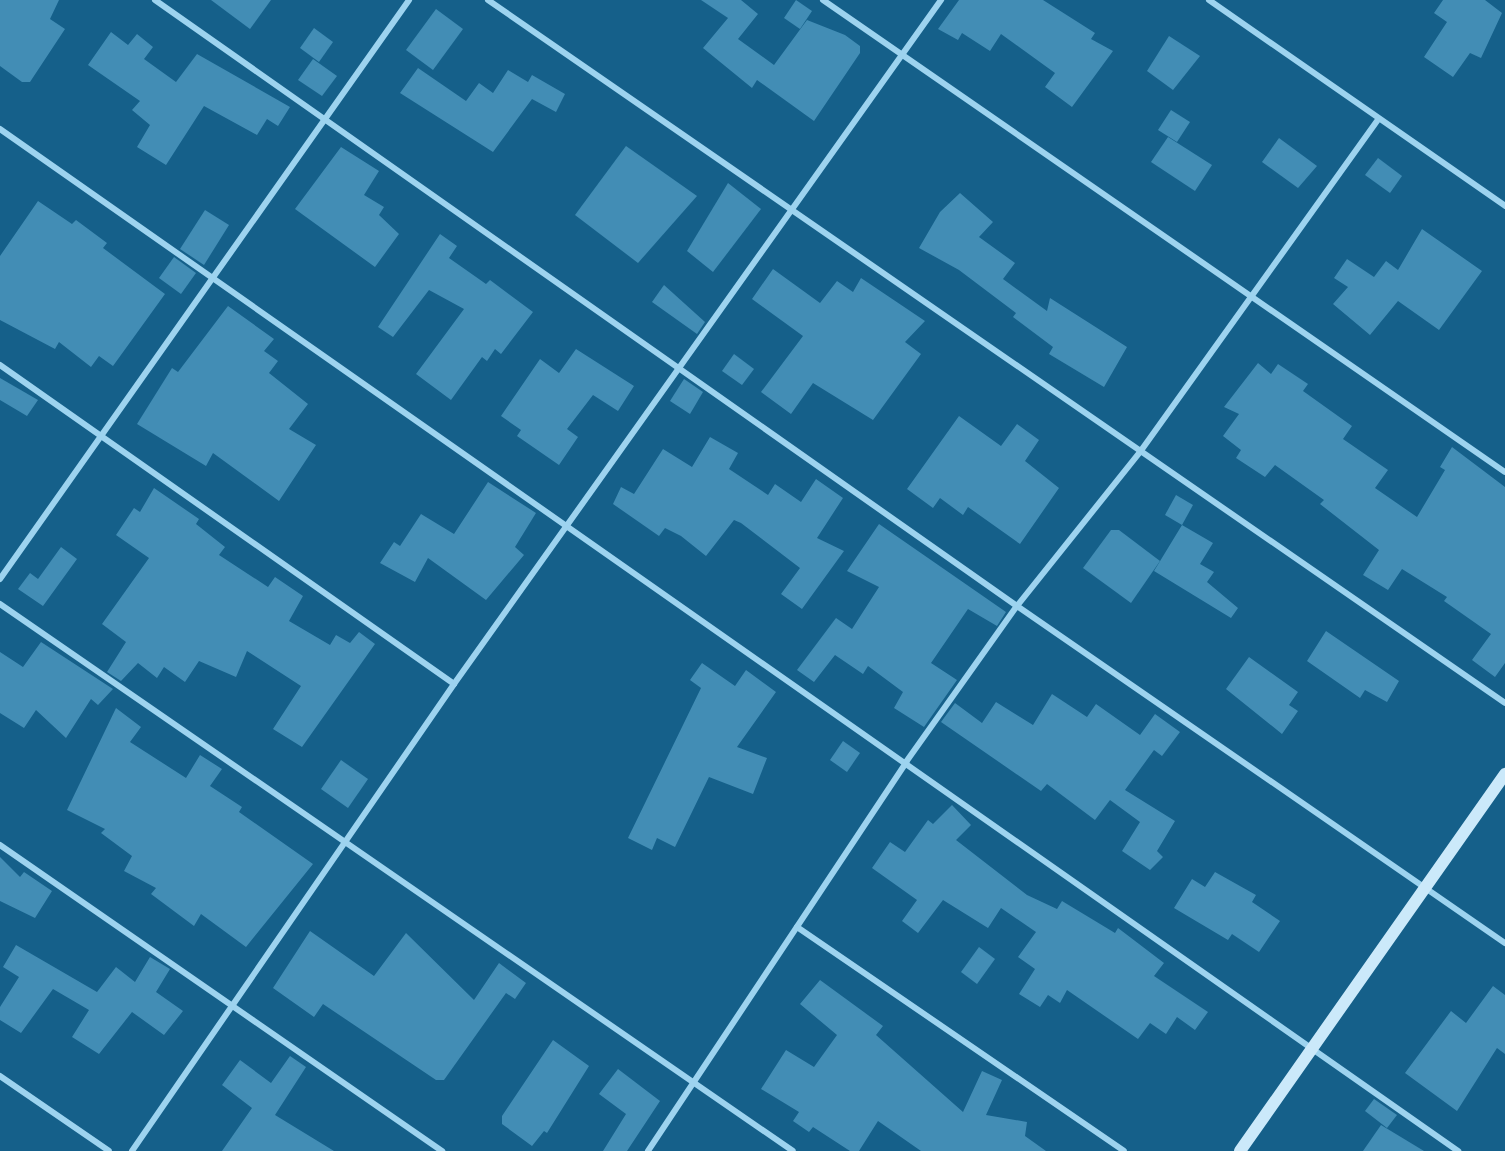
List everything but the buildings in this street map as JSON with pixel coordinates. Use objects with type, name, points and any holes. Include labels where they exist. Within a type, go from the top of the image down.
[{"type":"street","points":[[155,0],[324,120],[679,365],[1017,606],[1505,943]]},
{"type":"street","points":[[0,579],[103,436],[408,0]]},
{"type":"street","points":[[488,0],[790,211],[1505,703]]},
{"type":"street","points":[[823,0],[1505,472]]},
{"type":"street","points":[[132,1151],[565,526],[941,0]]},
{"type":"street","points":[[1209,0],[1505,206]]},
{"type":"street","points":[[648,1151],[906,762],[1017,606],[1140,452],[1378,119]]},
{"type":"street","points":[[0,129],[1458,1151]]},
{"type":"street","points":[[0,365],[454,684]]},
{"type":"street","points":[[0,604],[793,1151]]},
{"type":"street","points":[[1240,1151],[1505,774]]},
{"type":"street","points":[[0,845],[442,1151]]},
{"type":"street","points":[[797,927],[1124,1151]]},
{"type":"street","points":[[0,1076],[109,1151]]}]
